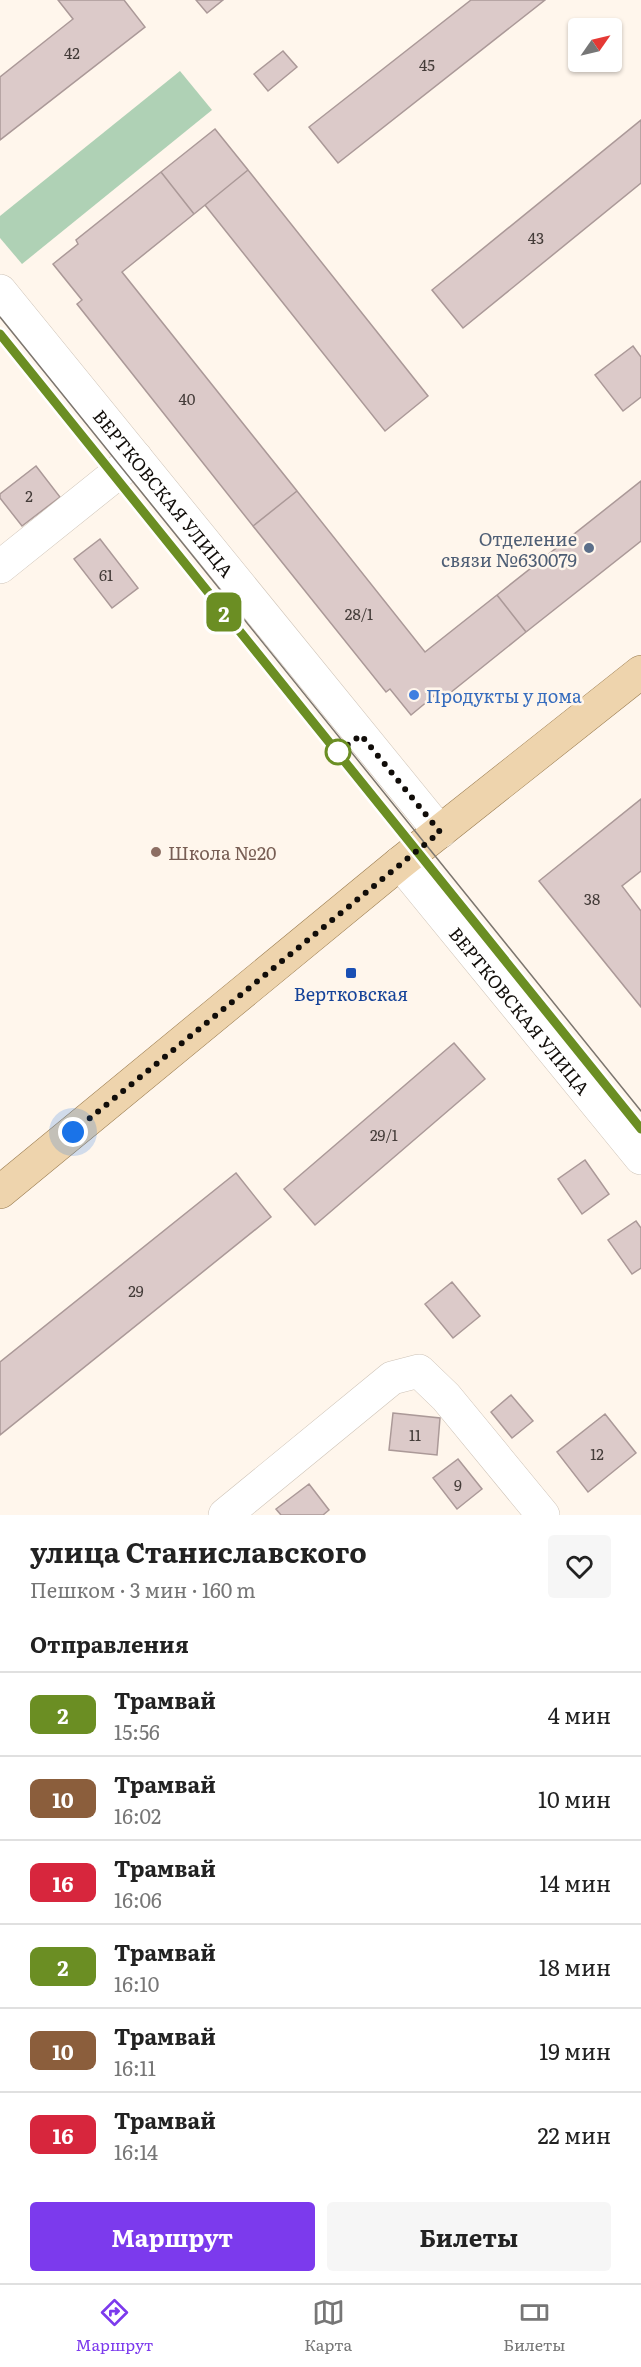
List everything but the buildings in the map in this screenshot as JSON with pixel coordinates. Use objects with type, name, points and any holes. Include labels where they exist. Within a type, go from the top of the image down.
[{"type":"main road","points":[[0,1192],[400,863],[641,672]]},
{"type":"street","name":"ВЕРТКОВСКАЯ УЛИЦА","points":[[0,291],[440,832]]},
{"type":"street","points":[[0,567],[136,458]]},
{"type":"street","name":"ВЕРТКОВСКАЯ УЛИЦА","points":[[400,863],[641,1158]]},
{"type":"street","points":[[225,1515],[392,1378],[420,1371],[446,1397],[543,1515]]},
{"type":"green space","points":[[180,71],[212,110],[22,264],[0,238],[0,216]]},
{"type":"tram line","points":[[0,317],[641,1111]]},
{"type":"tram line","points":[[0,334],[641,1129]]},
{"type":"tram line","name":"2","points":[[0,334],[641,1129]]},
{"type":"place","name":"Отделение связи №630079","points":[[589,548]]},
{"type":"place","name":"Продукты у дома","points":[[414,695]]},
{"type":"place","name":"Школа №20","points":[[156,852]]},
{"type":"place","name":"Вертковская","points":[[351,973]]},
{"type":"route","points":[[73,1132],[440,832],[361,735],[338,752]]}]
